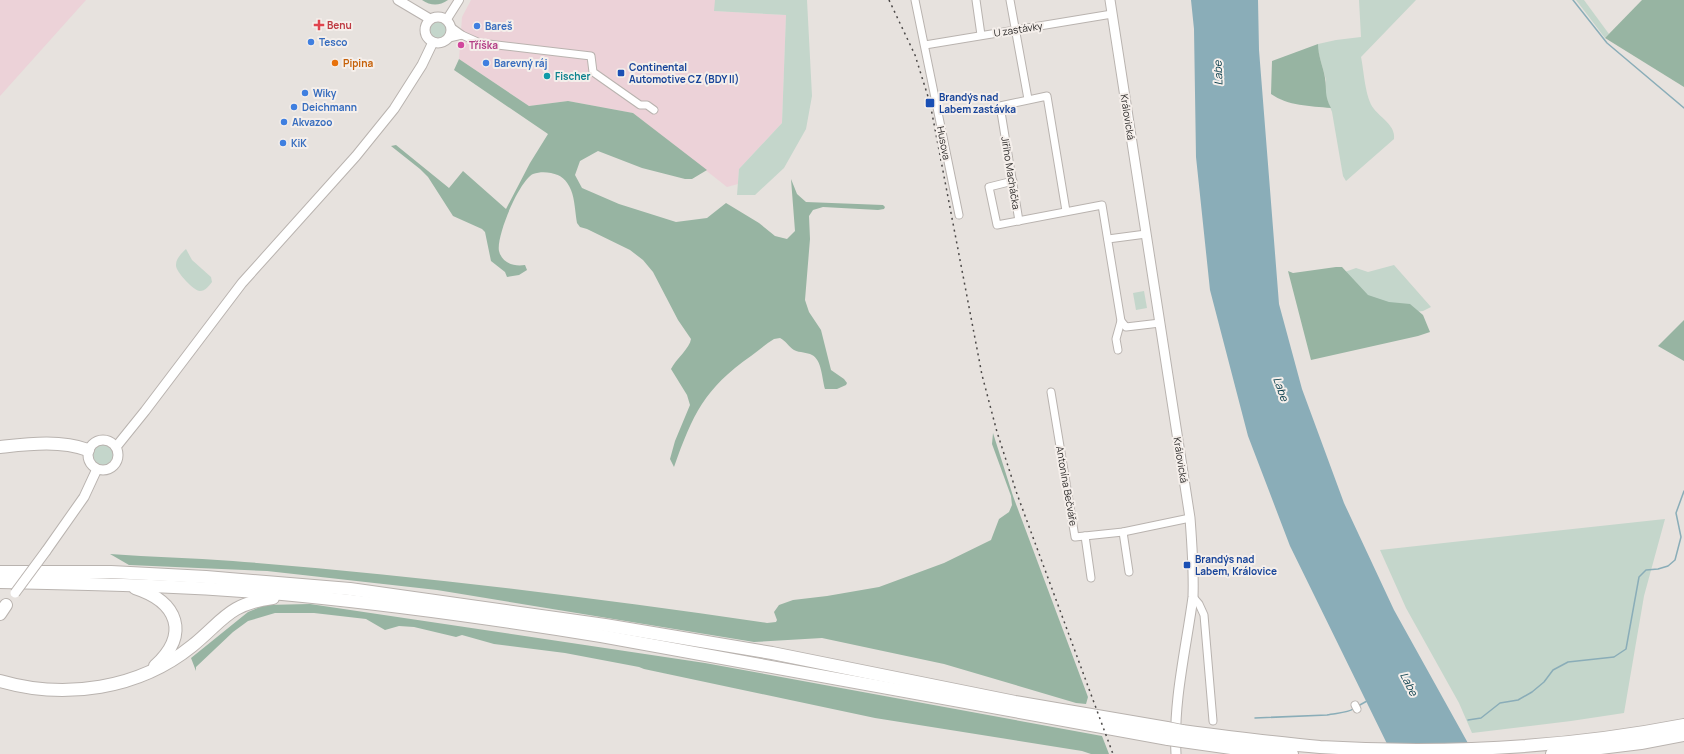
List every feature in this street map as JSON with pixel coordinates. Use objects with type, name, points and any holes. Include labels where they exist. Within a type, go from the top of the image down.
[{"type":"highway","points":[[0,447],[27,444],[51,444],[70,445],[88,450]]},
{"type":"highway","points":[[0,572],[111,572],[206,577],[350,589],[605,625],[750,649],[1168,734]]},
{"type":"highway","points":[[0,582],[112,584],[203,588],[302,596],[501,620],[1182,736],[1245,750],[1292,754]]},
{"type":"highway","points":[[112,584],[132,587],[157,597],[168,607],[173,615],[175,626],[173,642],[160,662],[146,673]]},
{"type":"highway","points":[[1,680],[23,686],[59,691],[112,685],[171,662],[182,655],[226,615],[240,606],[266,599],[302,596]]},
{"type":"highway","points":[[1552,754],[1638,738],[1684,725]]},
{"type":"highway","points":[[1182,736],[1351,749],[1431,750],[1498,748],[1684,735]]},
{"type":"main road","points":[[398,0],[430,19]]},
{"type":"main road","name":"Královická","points":[[1110,0],[1190,518],[1193,562],[1193,597],[1177,697],[1175,726],[1176,754]]},
{"type":"main road","points":[[439,16],[449,23],[451,33],[449,38],[443,42],[433,42],[427,37],[425,31],[426,25],[430,19],[439,16]]},
{"type":"main road","points":[[116,447],[145,412],[242,283],[356,156],[394,109],[422,65],[433,42]]},
{"type":"main road","points":[[99,440],[108,440],[116,447],[118,456],[114,465],[106,470],[97,469],[88,461],[88,450],[90,445],[99,440]]},
{"type":"main road","points":[[2,610],[84,497],[97,469]]},
{"type":"street","points":[[459,0],[449,23],[462,35],[480,43],[591,56],[593,72],[640,105],[646,105],[654,110]]},
{"type":"street","name":"Husova","points":[[915,0],[959,215]]},
{"type":"street","points":[[976,0],[981,35]]},
{"type":"street","points":[[1010,0],[1028,99]]},
{"type":"street","name":"U zastávky","points":[[925,45],[1112,14]]},
{"type":"street","points":[[449,38],[462,35]]},
{"type":"street","name":"Jiřího Macháčka","points":[[1066,211],[1047,96],[1000,106],[1019,221],[1102,205],[1108,239]]},
{"type":"street","points":[[1013,181],[989,187],[997,225],[1019,221]]},
{"type":"street","points":[[1118,350],[1116,339],[1121,321],[1108,239],[1146,234]]},
{"type":"street","points":[[1121,321],[1126,327],[1160,323]]},
{"type":"street","name":"Antonína Bečváře","points":[[1051,392],[1075,537],[1124,532],[1190,518]]},
{"type":"street","points":[[1124,532],[1129,572]]},
{"type":"street","points":[[1085,536],[1092,578]]},
{"type":"street","points":[[1193,597],[1199,604],[1204,615],[1213,721]]},
{"type":"shaded area","points":[[0,0],[86,0],[0,96]]},
{"type":"shaded area","points":[[471,0],[715,0],[715,11],[786,15],[782,123],[739,169],[738,184],[727,187],[633,113],[568,101],[529,106],[459,59],[462,17]]},
{"type":"green space","points":[[422,0],[448,0],[435,4]]},
{"type":"green space","points":[[715,0],[807,0],[812,96],[806,129],[784,168],[755,195],[737,195],[739,169],[782,123],[786,15],[714,11]]},
{"type":"green space","points":[[1359,0],[1416,0],[1361,57],[1367,91],[1371,104],[1393,130],[1394,139],[1346,181],[1343,176],[1332,112],[1325,95],[1326,80],[1318,51],[1318,44],[1361,37]]},
{"type":"green space","points":[[1576,0],[1584,0],[1609,34],[1605,38]]},
{"type":"green space","points":[[1642,0],[1684,0],[1684,87],[1605,38]]},
{"type":"green space","points":[[438,19],[445,22],[448,29],[445,36],[438,39],[431,36],[428,29],[431,22]]},
{"type":"green space","points":[[1318,44],[1327,96],[1331,108],[1292,103],[1271,94],[1272,61]]},
{"type":"green space","points":[[459,59],[529,106],[568,101],[633,113],[707,170],[692,179],[685,179],[642,168],[598,151],[580,161],[575,175],[582,188],[619,204],[676,222],[707,218],[726,203],[759,223],[775,236],[787,239],[795,231],[791,179],[797,194],[806,202],[883,205],[885,207],[884,209],[878,210],[823,207],[813,210],[809,216],[810,239],[805,300],[809,312],[821,330],[831,370],[844,379],[847,383],[846,385],[837,389],[825,389],[820,365],[815,357],[810,354],[794,350],[780,338],[774,339],[735,368],[711,392],[694,417],[674,467],[670,459],[675,441],[690,405],[687,395],[671,369],[688,346],[691,339],[678,320],[653,272],[643,260],[630,250],[580,227],[577,223],[573,198],[568,183],[558,175],[540,173],[533,174],[521,187],[515,197],[501,234],[499,251],[503,259],[513,265],[525,265],[527,270],[519,275],[507,277],[505,272],[491,261],[485,232],[482,229],[453,216],[428,177],[391,146],[396,145],[449,188],[463,171],[506,209],[530,163],[548,134],[454,70]]},
{"type":"green space","points":[[186,249],[192,260],[211,277],[212,282],[204,290],[200,291],[194,288],[176,268],[177,260]]},
{"type":"green space","points":[[1394,265],[1431,307],[1423,311],[1372,318],[1342,273],[1356,268],[1368,272]]},
{"type":"green space","points":[[1342,267],[1368,295],[1389,302],[1410,304],[1423,315],[1430,332],[1311,360],[1288,271],[1293,273]]},
{"type":"green space","points":[[1144,291],[1147,308],[1136,310],[1133,293]]},
{"type":"green space","points":[[1684,320],[1684,361],[1658,346]]},
{"type":"green space","points":[[993,433],[1013,496],[1088,697],[1086,704],[1076,703],[944,664],[822,638],[754,642],[437,590],[267,571],[129,565],[110,554],[233,561],[367,573],[634,604],[767,623],[776,622],[777,620],[774,612],[779,605],[793,600],[879,587],[944,563],[991,540],[999,519],[1009,512],[1012,505],[1011,496],[992,444]]},
{"type":"green space","points":[[103,443],[111,447],[115,455],[111,463],[103,467],[95,463],[91,455],[95,447]]},
{"type":"green space","points":[[1665,519],[1644,596],[1624,713],[1472,733],[1459,703],[1406,608],[1380,550]]},
{"type":"green space","points":[[310,604],[705,663],[1102,736],[1109,754],[1091,754],[1082,751],[875,718],[639,667],[565,653],[494,644],[462,635],[456,637],[414,627],[399,626],[385,630],[366,619],[314,613],[275,613],[248,621],[233,632],[196,667],[196,671],[191,658],[248,612],[265,605]]},
{"type":"water","name":"Labe","points":[[1191,0],[1258,0],[1259,50],[1279,304],[1302,389],[1344,503],[1394,610],[1474,754],[1392,754],[1290,546],[1248,436],[1210,290],[1196,157],[1194,29]]},
{"type":"waterway","points":[[1573,0],[1607,43],[1684,108]]},
{"type":"waterway","points":[[1468,720],[1481,718],[1500,703],[1518,700],[1532,692],[1544,682],[1553,670],[1568,662],[1614,657],[1626,649],[1639,577],[1646,570],[1668,566],[1675,560],[1681,537],[1676,513],[1684,491]]},
{"type":"waterway","points":[[1358,706],[1367,701]]},
{"type":"waterway","points":[[1255,718],[1327,715],[1353,709]]},
{"type":"railway","points":[[889,0],[915,55],[930,103],[982,375],[997,432],[1017,494],[1113,754]]},
{"type":"place","name":"Benu","points":[[319,25]]},
{"type":"place","name":"Bareš","points":[[477,26]]},
{"type":"place","name":"Tesco","points":[[311,42]]},
{"type":"place","name":"Tříška","points":[[461,45]]},
{"type":"place","name":"Pipina","points":[[335,63]]},
{"type":"place","name":"Barevný ráj","points":[[486,63]]},
{"type":"place","name":"Continental Automotive CZ (BDY II)","points":[[621,73]]},
{"type":"place","name":"Fischer","points":[[547,76]]},
{"type":"place","name":"Wiky","points":[[305,93]]},
{"type":"place","name":"Brandýs nad Labem zastávka","points":[[930,103]]},
{"type":"place","name":"Deichmann","points":[[294,107]]},
{"type":"place","name":"Akvazoo","points":[[284,122]]},
{"type":"place","name":"KiK","points":[[283,143]]},
{"type":"place","name":"Brandýs nad Labem, Královice","points":[[1187,565]]}]
